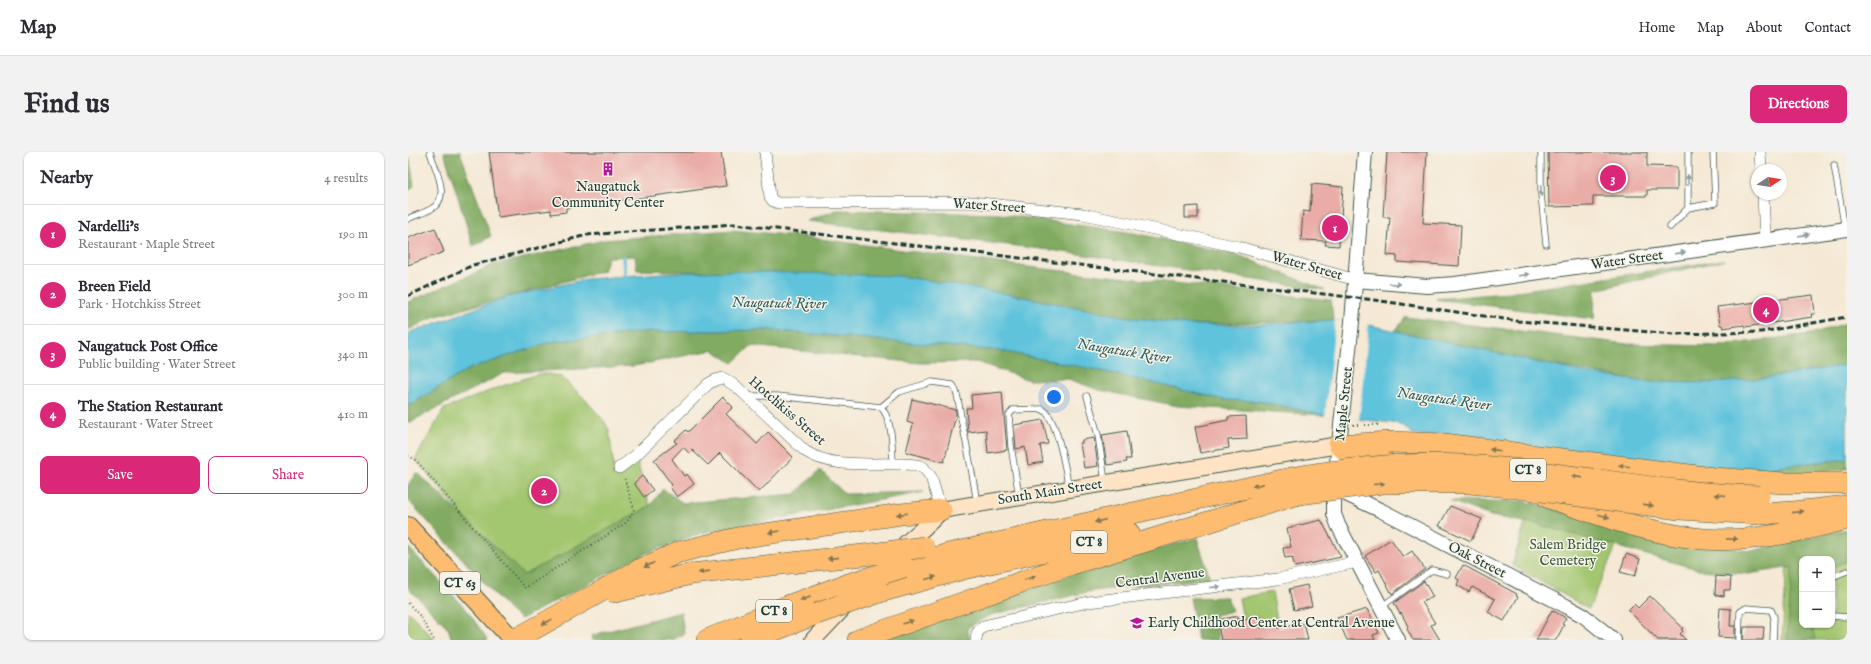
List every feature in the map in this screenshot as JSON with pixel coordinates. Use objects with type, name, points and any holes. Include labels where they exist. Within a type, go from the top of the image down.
[{"type":"highway","points":[[1339,445],[1409,442],[1476,448],[1713,478],[1760,497],[1847,483]]},
{"type":"highway","points":[[1339,445],[1348,453],[1360,459],[1457,472],[1488,479],[1627,523],[1656,531],[1702,539],[1745,539],[1767,537],[1792,533],[1847,519]]},
{"type":"highway","name":"CT 8","points":[[707,640],[787,606],[842,586],[948,554],[1071,527],[1298,486],[1383,483],[1469,483],[1510,487],[1679,510],[1760,497],[1847,487]]},
{"type":"highway","points":[[858,640],[1298,486]]},
{"type":"highway","name":"CT 8","points":[[750,640],[816,614],[880,592],[967,568],[1298,486]]},
{"type":"highway","name":"CT 8","points":[[1760,497],[1794,512],[1847,506]]},
{"type":"highway","points":[[513,640],[641,569],[679,552],[697,546],[769,533],[901,514],[941,510]]},
{"type":"highway","points":[[580,603],[635,587],[691,574],[872,554],[990,536],[1071,527]]},
{"type":"main road","name":"South Main Street","points":[[941,510],[1339,445]]},
{"type":"main road","points":[[813,640],[907,541],[936,517],[941,510]]},
{"type":"main road","name":"CT 63","points":[[408,526],[513,640]]},
{"type":"street","name":"Water Street","points":[[765,152],[770,197],[773,201],[789,203],[971,202],[1083,214],[1239,247],[1356,280],[1427,286],[1455,284],[1846,229]]},
{"type":"street","name":"Maple Street","points":[[1365,152],[1356,280],[1334,491],[1336,521],[1398,640]]},
{"type":"street","points":[[1760,152],[1761,164]]},
{"type":"street","points":[[1762,200],[1765,240]]},
{"type":"street","name":"Hotchkiss Street","points":[[619,468],[635,456],[708,384],[723,378],[730,381],[805,451],[816,458],[843,463],[920,465],[927,469],[933,480],[941,510]]},
{"type":"street","name":"Oak Street","points":[[1334,491],[1346,494],[1382,511],[1566,606],[1590,620],[1614,640]]},
{"type":"street","name":"Central Avenue","points":[[976,640],[977,633],[983,626],[1088,602],[1278,579],[1357,562]]},
{"type":"lane","points":[[408,219],[430,210],[440,200],[442,188],[430,152]]},
{"type":"lane","points":[[1541,152],[1540,194],[1546,244]]},
{"type":"lane","points":[[1688,152],[1688,208]]},
{"type":"lane","points":[[1670,227],[1688,208],[1715,203],[1713,152]]},
{"type":"lane","points":[[1834,164],[1846,229]]},
{"type":"lane","points":[[881,407],[899,392],[932,382],[954,385],[957,390],[969,451],[977,504]]},
{"type":"lane","points":[[747,396],[777,396],[881,407],[886,413],[892,443],[893,464]]},
{"type":"lane","points":[[1087,396],[1098,435],[1106,483]]},
{"type":"lane","points":[[1019,497],[1009,414],[1014,410],[1042,408],[1048,414],[1062,452],[1069,489]]},
{"type":"lane","points":[[1381,607],[1432,570],[1446,574]]},
{"type":"lane","points":[[1835,576],[1847,571]]},
{"type":"lane","points":[[1739,640],[1740,612],[1746,608],[1771,610],[1774,617],[1773,640]]},
{"type":"lane","points":[[1835,616],[1847,617]]},
{"type":"path","points":[[408,456],[415,459],[525,588],[627,522],[633,513],[633,505],[627,483],[619,468]]},
{"type":"path","points":[[408,603],[420,616],[434,640]]},
{"type":"green space","points":[[444,152],[460,152],[491,236],[473,246]]},
{"type":"green space","points":[[409,155],[414,186],[408,190],[408,156]]},
{"type":"green space","points":[[837,210],[999,214],[1134,233],[1238,255],[1325,290],[1050,250],[807,221]]},
{"type":"green space","points":[[732,230],[798,236],[1036,268],[1331,300],[1333,320],[1188,325],[1123,316],[1008,294],[901,276],[637,270],[635,256],[608,257],[603,271],[433,317],[408,330],[408,302],[493,265],[604,240]]},
{"type":"green space","points":[[1724,260],[1595,290],[1594,319],[1436,299],[1506,293]]},
{"type":"green space","points":[[1406,317],[1627,344],[1716,346],[1810,334],[1847,323],[1847,365],[1765,378],[1713,383],[1645,382],[1508,357],[1395,331]]},
{"type":"green space","points":[[769,330],[1001,351],[1102,371],[1225,400],[1259,401],[1323,415],[1178,406],[1099,390],[1068,379],[1029,380],[977,362],[920,363],[751,346],[733,363],[713,350],[634,366],[504,373],[408,423],[408,406],[469,369],[550,342],[642,332]]},
{"type":"green space","points":[[538,374],[549,374],[561,377],[584,398],[604,421],[609,430],[615,476],[637,462],[650,506],[525,588],[415,459],[444,409]]},
{"type":"green space","points":[[1847,459],[1847,469],[1806,472],[1766,471],[1779,466]]},
{"type":"green space","points":[[820,470],[845,494],[924,492],[701,533],[647,553],[521,619],[510,611],[408,500],[408,485],[417,472],[524,575],[650,506],[663,489],[683,503],[795,494]]},
{"type":"green space","points":[[1450,501],[1524,501],[1652,538],[1751,551],[1847,529],[1847,561],[1835,566],[1835,556],[1799,556],[1799,628],[1813,628],[1815,640],[1787,640],[1792,567],[1748,574],[1701,570],[1536,524],[1491,516]]},
{"type":"green space","name":"Salem Bridge Cemetery","points":[[1532,502],[1623,530],[1589,609],[1512,565]]},
{"type":"green space","points":[[1847,534],[1847,640],[1782,640],[1788,548]]},
{"type":"green space","points":[[1197,538],[1210,578],[1092,591],[990,615],[967,628],[970,640],[881,640],[1038,585],[1117,560]]},
{"type":"green space","points":[[408,547],[466,609],[488,640],[452,640],[448,628],[408,588]]},
{"type":"green space","points":[[1272,592],[1278,625],[1261,628],[1259,616],[1243,619],[1239,598]]},
{"type":"green space","points":[[1227,597],[1232,611],[1215,615],[1218,640],[1198,640],[1190,598]]},
{"type":"green space","points":[[408,611],[434,639],[435,640],[408,640]]},
{"type":"green space","points":[[681,612],[684,634],[672,640],[591,640],[593,635]]},
{"type":"water","name":"Naugatuck River","points":[[730,271],[901,276],[1008,294],[1123,316],[1188,325],[1253,325],[1333,320],[1369,325],[1586,373],[1645,382],[1713,383],[1765,378],[1847,365],[1847,459],[1779,466],[1758,474],[1413,434],[1401,424],[1323,415],[1259,401],[1225,400],[1102,371],[1001,351],[769,330],[642,332],[550,342],[469,369],[408,406],[408,334],[411,332],[507,297],[587,279],[663,273]]},
{"type":"pier","points":[[1335,320],[1369,323],[1359,420],[1325,416]]},
{"type":"building","name":"Naugatuck Community Center","points":[[489,152],[721,152],[726,186],[566,208],[566,212],[551,214],[551,210],[498,217]]},
{"type":"building","points":[[1387,152],[1427,152],[1423,223],[1461,225],[1459,266],[1397,262],[1397,256],[1387,255],[1390,217],[1383,217]]},
{"type":"building","points":[[1548,152],[1647,152],[1647,166],[1677,167],[1677,190],[1647,190],[1647,196],[1593,196],[1593,206],[1549,207]]},
{"type":"building","points":[[1312,184],[1343,187],[1339,246],[1325,245],[1326,241],[1301,240],[1303,211],[1310,212]]},
{"type":"building","points":[[1198,206],[1198,218],[1185,218],[1185,207]]},
{"type":"building","points":[[435,228],[444,252],[408,265],[408,238]]},
{"type":"building","points":[[1813,295],[1815,314],[1811,314],[1812,317],[1745,327],[1744,325],[1723,328],[1722,325],[1720,325],[1717,307]]},
{"type":"building","points":[[1002,392],[1007,450],[988,453],[986,430],[968,432],[966,408],[972,408],[971,395]]},
{"type":"building","points":[[723,397],[733,407],[726,414],[757,444],[768,432],[793,457],[759,492],[720,453],[708,465],[692,450],[689,453],[683,447],[672,459],[684,476],[687,474],[694,484],[677,497],[670,487],[672,485],[654,460],[677,443],[674,441],[686,430],[688,432]]},
{"type":"building","points":[[912,399],[956,410],[944,462],[906,452],[913,424],[907,422]]},
{"type":"building","points":[[1246,416],[1247,439],[1228,440],[1229,448],[1200,453],[1195,427],[1228,420],[1228,417]]},
{"type":"building","points":[[1043,420],[1048,444],[1040,445],[1043,462],[1028,465],[1025,447],[1016,449],[1014,425]]},
{"type":"building","points":[[1127,431],[1131,459],[1126,459],[1127,462],[1107,465],[1102,435]]},
{"type":"building","points":[[1094,438],[1098,466],[1084,468],[1080,443],[1082,443],[1082,440]]},
{"type":"building","points":[[642,476],[653,490],[644,497],[634,483]]},
{"type":"building","points":[[1450,506],[1482,519],[1471,541],[1439,526]]},
{"type":"building","points":[[1321,520],[1341,557],[1295,567],[1292,557],[1285,558],[1283,548],[1291,547],[1287,528]]},
{"type":"building","points":[[1391,539],[1403,557],[1412,551],[1425,569],[1392,594],[1379,570],[1376,572],[1365,556]]},
{"type":"building","points":[[1626,554],[1640,559],[1635,576],[1620,572]]},
{"type":"building","points":[[1463,565],[1517,594],[1516,596],[1518,597],[1504,621],[1488,612],[1495,599],[1472,587],[1469,592],[1457,585],[1459,580],[1456,578]]},
{"type":"building","points":[[1716,576],[1731,577],[1730,590],[1724,590],[1724,596],[1715,595]]},
{"type":"building","points":[[1424,581],[1433,597],[1422,602],[1435,623],[1431,625],[1440,640],[1413,640],[1407,629],[1408,626],[1394,603]]},
{"type":"building","points":[[1307,585],[1312,606],[1294,610],[1289,589]]},
{"type":"building","points":[[1650,596],[1683,628],[1681,629],[1683,631],[1680,634],[1686,640],[1658,640],[1628,610],[1634,604],[1638,608]]},
{"type":"building","points":[[1720,608],[1731,609],[1730,626],[1735,626],[1735,638],[1718,637]]},
{"type":"building","points":[[1367,609],[1379,633],[1373,635],[1375,640],[1347,640],[1337,618]]},
{"type":"building","points":[[1552,610],[1566,618],[1556,640],[1536,640]]},
{"type":"building","points":[[1238,616],[1238,620],[1259,616],[1261,628],[1278,625],[1279,628],[1304,623],[1308,640],[1221,640],[1217,620]]},
{"type":"building","points":[[1744,627],[1764,627],[1763,640],[1743,640]]},
{"type":"waterway","points":[[623,256],[625,281]]},
{"type":"railway","points":[[408,296],[473,265],[587,235],[734,224],[1374,300],[1518,321],[1675,334],[1761,332],[1847,317]]},
{"type":"place","name":"Naugatuck Community Center","points":[[608,169]]},
{"type":"place","name":"Naugatuck Post Office","points":[[1613,178]]},
{"type":"place","name":"Nardelli's","points":[[1335,228]]},
{"type":"place","name":"The Station Restaurant","points":[[1766,310]]},
{"type":"place","name":"Breen Field","points":[[544,491]]},
{"type":"place","name":"Early Childhood Center at Central Avenue","points":[[1137,623]]}]
